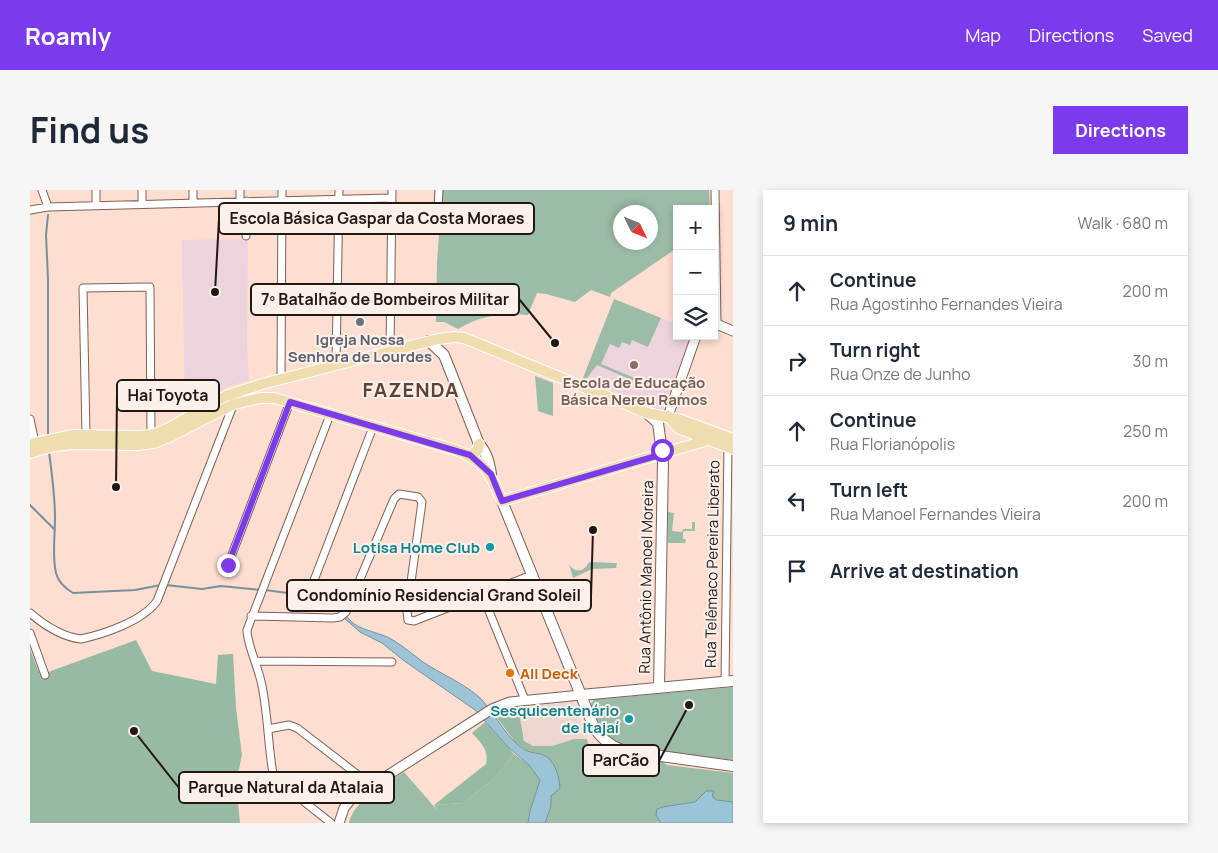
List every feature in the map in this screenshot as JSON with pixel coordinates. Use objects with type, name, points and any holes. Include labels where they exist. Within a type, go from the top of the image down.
[{"type":"main road","points":[[34,449],[54,442],[86,435],[151,435],[167,429],[216,401],[237,393],[336,365],[446,338],[464,338],[647,412],[668,416],[731,445]]},
{"type":"main road","points":[[444,355],[446,338]]},
{"type":"main road","points":[[430,341],[444,355],[479,444],[484,449],[489,461],[491,474],[596,731],[603,740],[617,749],[632,753],[733,766]]},
{"type":"main road","points":[[274,398],[271,390],[278,381]]},
{"type":"main road","points":[[54,442],[137,445],[154,443],[177,434],[234,404],[260,398],[274,398],[456,450],[470,455],[491,474]]},
{"type":"main road","name":"Rua Antônio Manoel Moreira","points":[[647,412],[658,423],[663,454],[659,688]]},
{"type":"main road","points":[[668,416],[678,428],[708,440],[731,445]]},
{"type":"main road","points":[[502,501],[708,440]]},
{"type":"main road","points":[[470,455],[478,450],[479,444]]},
{"type":"main road","points":[[581,695],[729,681]]},
{"type":"street","points":[[42,190],[48,206]]},
{"type":"street","points":[[96,190],[96,205]]},
{"type":"street","points":[[142,190],[142,204]]},
{"type":"street","points":[[193,190],[193,202]]},
{"type":"street","points":[[240,190],[243,201],[246,236]]},
{"type":"street","points":[[278,381],[282,190]]},
{"type":"street","points":[[336,365],[339,190]]},
{"type":"street","points":[[437,220],[439,190]]},
{"type":"street","points":[[715,190],[716,295]]},
{"type":"street","points":[[30,210],[48,206],[338,200],[392,194],[390,351]]},
{"type":"street","points":[[86,435],[83,288],[150,287],[151,435]]},
{"type":"street","points":[[718,324],[733,331]]},
{"type":"street","points":[[668,416],[695,340]]},
{"type":"street","points":[[30,612],[59,632],[81,639],[134,620],[145,613],[157,601],[237,393]]},
{"type":"street","points":[[228,565],[290,402]]},
{"type":"street","points":[[330,415],[251,616],[247,636],[262,686],[275,778],[331,823]]},
{"type":"street","points":[[30,419],[34,449]]},
{"type":"street","points":[[311,588],[373,427]]},
{"type":"street","name":"Rua Telêmaco Pereira Liberato","points":[[729,681],[731,445]]},
{"type":"street","points":[[251,616],[343,615],[399,494],[418,497],[422,502],[407,611],[408,620],[414,621],[532,575]]},
{"type":"street","points":[[482,594],[525,700]]},
{"type":"street","points":[[30,633],[45,676]]},
{"type":"street","points":[[256,661],[392,662]]},
{"type":"street","points":[[339,823],[344,808],[352,798],[492,709],[504,703],[581,695]]},
{"type":"street","points":[[268,729],[289,725],[297,728],[371,785]]},
{"type":"shaded area","points":[[248,239],[247,345],[249,380],[227,387],[185,411],[182,240]]},
{"type":"shaded area","name":"Escola de Educação Básica Nereu Ramos","points":[[614,299],[673,322],[673,340],[689,340],[663,409],[659,410],[583,378]]},
{"type":"shaded area","points":[[573,702],[587,739],[574,739],[552,746],[533,746],[524,741],[518,707]]},
{"type":"green space","points":[[442,190],[709,190],[710,205],[673,205],[673,251],[611,293],[610,297],[591,290],[575,302],[537,293],[528,315],[509,314],[492,316],[458,329],[444,322],[436,322],[437,263]]},
{"type":"green space","points":[[614,299],[661,318],[648,347],[632,340],[630,345],[622,342],[619,348],[610,344],[601,364],[642,381],[641,384],[597,365],[586,379],[583,378]]},
{"type":"green space","points":[[535,376],[553,383],[553,416],[538,411]]},
{"type":"green space","points":[[668,512],[674,513],[672,531],[682,532],[683,529],[692,529],[692,522],[695,522],[695,531],[683,532],[683,539],[686,539],[685,543],[668,543]]},
{"type":"green space","points":[[589,562],[617,563],[616,568],[592,569],[573,578],[569,564],[574,569],[582,570]]},
{"type":"green space","points":[[136,640],[152,671],[216,684],[218,655],[233,654],[236,708],[242,755],[236,783],[240,823],[30,823],[30,649],[40,675]]},
{"type":"green space","points":[[733,687],[733,760],[618,746],[601,730],[590,705],[595,698],[599,697],[601,699]]},
{"type":"green space","points":[[518,707],[524,741],[533,746],[528,752],[515,742],[495,715],[505,709]]},
{"type":"green space","points":[[485,722],[514,754],[494,779],[463,803],[434,805],[486,764],[485,751],[472,733]]},
{"type":"green space","points":[[574,739],[587,739],[593,767],[596,768],[602,763],[627,765],[631,757],[651,761],[657,760],[667,765],[733,773],[733,802],[716,800],[712,796],[695,802],[663,807],[657,809],[656,815],[661,823],[545,823],[551,806],[551,796],[542,754],[528,752],[533,746],[552,746]]},
{"type":"green space","points":[[514,754],[529,765],[540,780],[528,823],[349,823],[357,807],[364,800],[404,772],[437,810],[434,805],[463,803],[494,779]]},
{"type":"water","points":[[342,609],[354,624],[392,640],[423,662],[478,696],[517,744],[525,750],[541,754],[550,759],[559,778],[560,788],[551,796],[551,806],[545,823],[528,823],[540,780],[529,765],[508,747],[475,710],[403,660],[382,643],[360,632],[344,618],[339,611]]},
{"type":"water","points":[[706,791],[714,791],[712,796],[716,800],[733,802],[733,823],[661,823],[656,815],[657,809],[663,807],[695,802]]},
{"type":"waterway","points":[[48,215],[46,235],[48,279],[48,438]]},
{"type":"waterway","points":[[49,452],[55,518],[55,566],[58,579],[62,584],[73,593],[135,590],[161,585]]},
{"type":"waterway","points":[[30,505],[55,530]]},
{"type":"waterway","points":[[166,585],[202,589],[221,586],[261,590]]},
{"type":"waterway","points":[[265,590],[326,598],[333,602],[342,612]]},
{"type":"place","name":"Escola Básica Gaspar da Costa Moraes","points":[[215,292]]},
{"type":"place","name":"Igreja Nossa Senhora de Lourdes","points":[[360,322]]},
{"type":"place","name":"7º Batalhão de Bombeiros Militar","points":[[555,343]]},
{"type":"place","name":"Escola de Educação Básica Nereu Ramos","points":[[634,365]]},
{"type":"place","name":"Hai Toyota","points":[[116,487]]},
{"type":"place","name":"Condomínio Residencial Grand Soleil","points":[[593,530]]},
{"type":"place","name":"Lotisa Home Club","points":[[490,547]]},
{"type":"place","name":"All Deck","points":[[510,673]]},
{"type":"place","name":"ParCão","points":[[689,705]]},
{"type":"place","name":"Sesquicentenário de Itajaí","points":[[629,719]]},
{"type":"place","name":"Parque Natural da Atalaia","points":[[134,731]]},
{"type":"district","name":"FAZENDA","points":[[411,389]]},
{"type":"route","points":[[228,565],[290,402],[470,455],[491,474],[502,501],[663,454],[662,450]]}]
